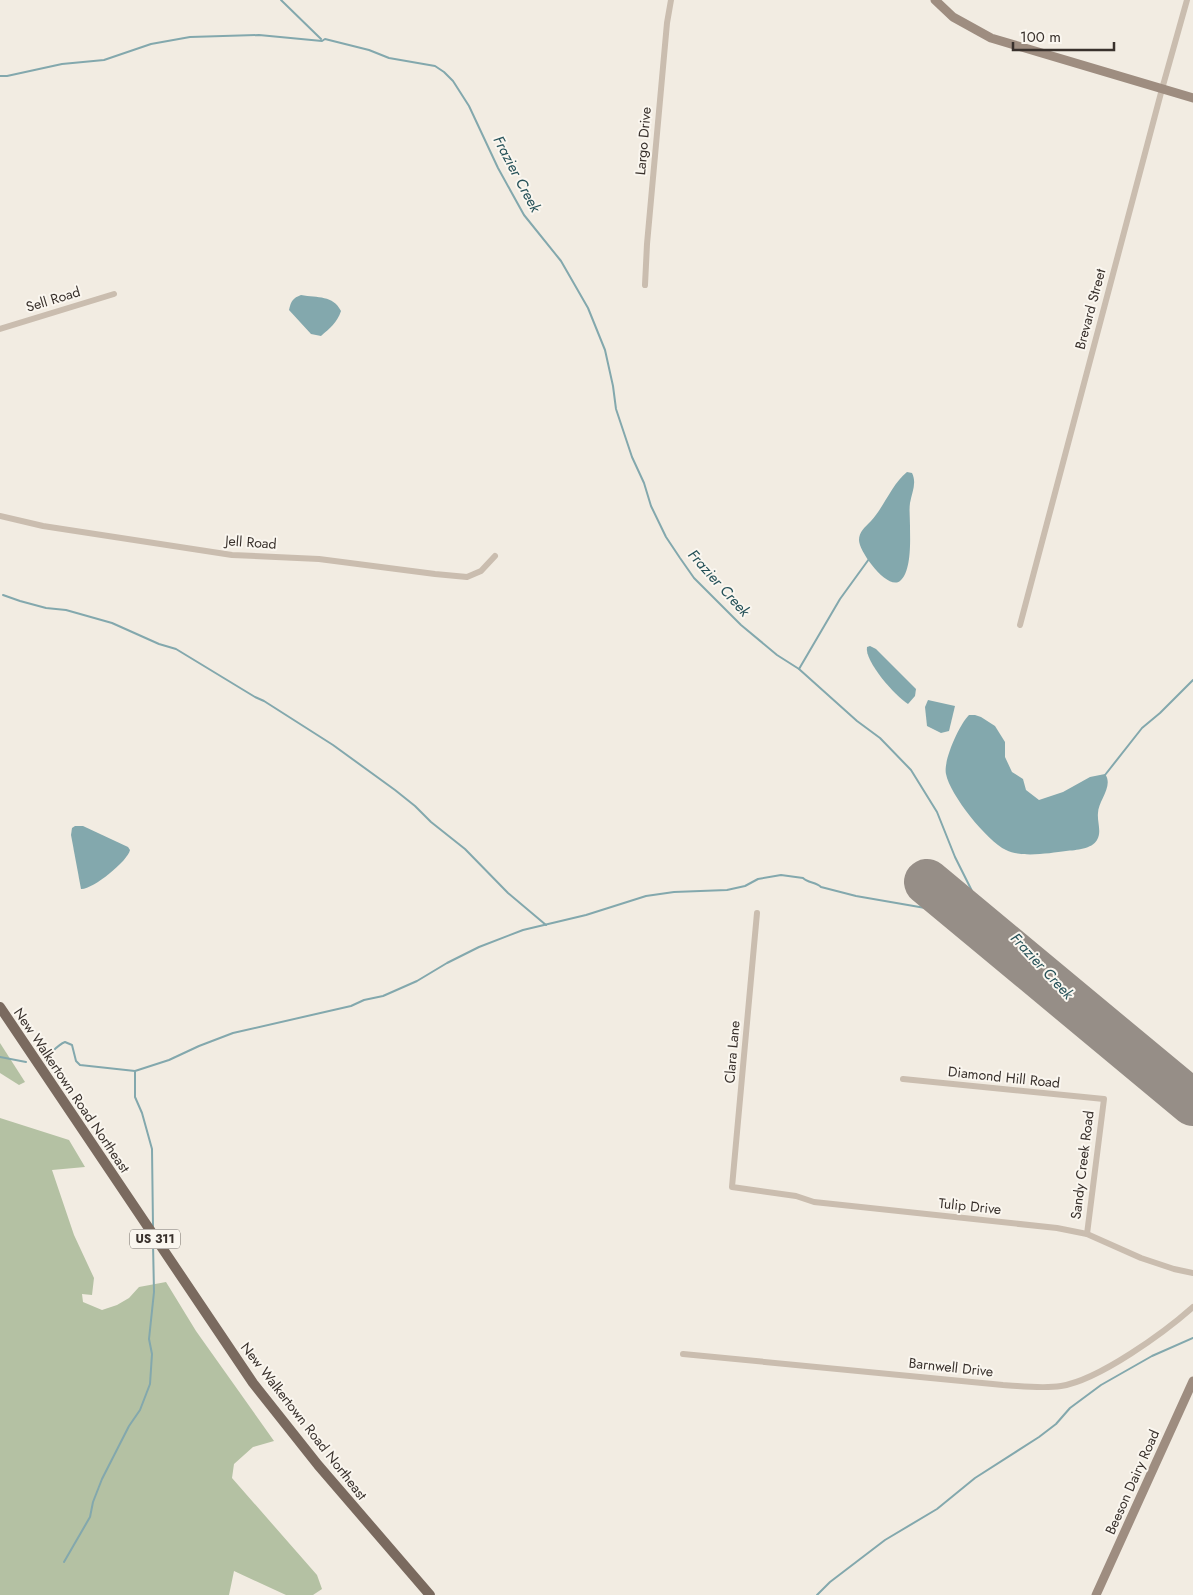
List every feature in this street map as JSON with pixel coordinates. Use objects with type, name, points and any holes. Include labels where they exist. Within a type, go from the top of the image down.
[{"type":"main road","name":"New Walkertown Road Northeast","points":[[0,1006],[253,1383],[318,1465],[430,1595]]},
{"type":"street","name":"Largo Drive","points":[[645,285],[650,202],[667,23],[671,0]]},
{"type":"street","points":[[935,0],[953,17],[991,38],[1193,98]]},
{"type":"street","name":"Brevard Street","points":[[1020,625],[1187,0]]},
{"type":"street","name":"Sell Road","points":[[0,329],[114,294]]},
{"type":"street","name":"Jell Road","points":[[0,516],[43,526],[232,555],[319,559],[435,574],[467,576],[481,571],[495,556]]},
{"type":"street","name":"Clara Lane","points":[[738,1188],[732,1187],[757,913]]},
{"type":"street","name":"Diamond Hill Road","points":[[903,1079],[1104,1099]]},
{"type":"street","name":"Sandy Creek Road","points":[[1087,1234],[1104,1099]]},
{"type":"street","name":"Tulip Drive","points":[[738,1188],[796,1196],[814,1202],[1057,1228],[1087,1234],[1141,1258],[1174,1270],[1193,1273]]},
{"type":"street","name":"Barnwell Drive","points":[[683,1354],[1003,1385],[1056,1386],[1074,1383],[1102,1370],[1165,1330],[1193,1306]]},
{"type":"street","name":"Beeson Dairy Road","points":[[1096,1595],[1193,1381]]},
{"type":"green space","points":[[0,1043],[25,1082],[19,1085],[0,1073]]},
{"type":"green space","points":[[0,1118],[69,1140],[85,1167],[52,1170],[74,1235],[94,1278],[92,1295],[82,1294],[83,1302],[102,1310],[117,1305],[129,1298],[139,1287],[166,1282],[196,1331],[274,1441],[253,1447],[234,1464],[232,1478],[317,1575],[322,1589],[313,1595],[286,1595],[234,1571],[229,1595],[0,1595]]},
{"type":"water","points":[[301,295],[319,297],[334,302],[341,311],[335,322],[321,336],[311,334],[289,310],[293,300]]},
{"type":"water","points":[[907,472],[912,473],[914,480],[910,506],[910,555],[904,576],[895,583],[882,576],[875,569],[860,546],[859,537],[897,483]]},
{"type":"water","points":[[870,646],[876,649],[916,689],[915,696],[908,704],[889,687],[875,669],[867,653],[867,647]]},
{"type":"water","points":[[928,700],[955,706],[949,731],[941,733],[927,726],[925,707]]},
{"type":"water","points":[[969,715],[981,717],[995,726],[1005,742],[1005,757],[1012,772],[1023,779],[1026,790],[1039,800],[1063,792],[1090,777],[1105,774],[1108,783],[1099,808],[1099,834],[1095,843],[1079,849],[1044,854],[1020,854],[1006,850],[998,845],[980,828],[954,793],[946,774],[947,761],[953,743]]},
{"type":"water","points":[[83,826],[128,847],[130,850],[123,861],[109,874],[93,885],[81,889],[71,835],[72,828]]},
{"type":"waterway","name":"Frazier Creek","points":[[281,0],[321,39]]},
{"type":"waterway","name":"Frazier Creek","points":[[0,76],[62,64],[104,60],[151,44],[190,37],[259,35],[322,41],[325,39],[369,50],[389,58],[435,66],[444,72],[453,81],[469,106],[498,168],[524,215],[561,261],[588,308],[605,350],[616,409],[651,506],[666,537],[694,578],[741,625],[777,655],[799,669],[857,721],[880,738],[911,770],[937,812],[955,857],[987,921],[996,936],[1019,962],[1045,984],[1076,1018],[1123,1057],[1193,1100]]},
{"type":"waterway","points":[[799,669],[840,599],[869,559]]},
{"type":"waterway","points":[[3,595],[46,608],[66,610],[112,623],[159,644],[176,649],[264,701],[333,745],[395,790],[465,849],[508,893],[546,925]]},
{"type":"waterway","points":[[1105,775],[1142,728],[1193,680]]},
{"type":"waterway","points":[[45,1058],[65,1042],[72,1045],[76,1061],[80,1065],[135,1071],[169,1060],[233,1033],[351,1006],[364,1000],[383,996],[417,981],[479,947],[523,930],[586,915],[646,896],[674,892],[727,890],[745,886],[758,879],[781,875],[803,878],[821,887],[856,896],[954,913],[987,921]]},
{"type":"waterway","points":[[0,1057],[26,1062]]},
{"type":"waterway","points":[[135,1072],[135,1097],[142,1113],[152,1149],[153,1226]]},
{"type":"waterway","points":[[64,1562],[90,1517],[93,1502],[102,1479],[129,1426],[140,1410],[150,1384],[152,1354],[149,1339],[154,1292],[153,1243]]},
{"type":"waterway","points":[[817,1595],[830,1582],[885,1540],[937,1509],[975,1478],[1039,1437],[1056,1424],[1070,1408],[1101,1385],[1152,1356],[1193,1338]]},
{"type":"runway","points":[[927,882],[1193,1103]]}]
